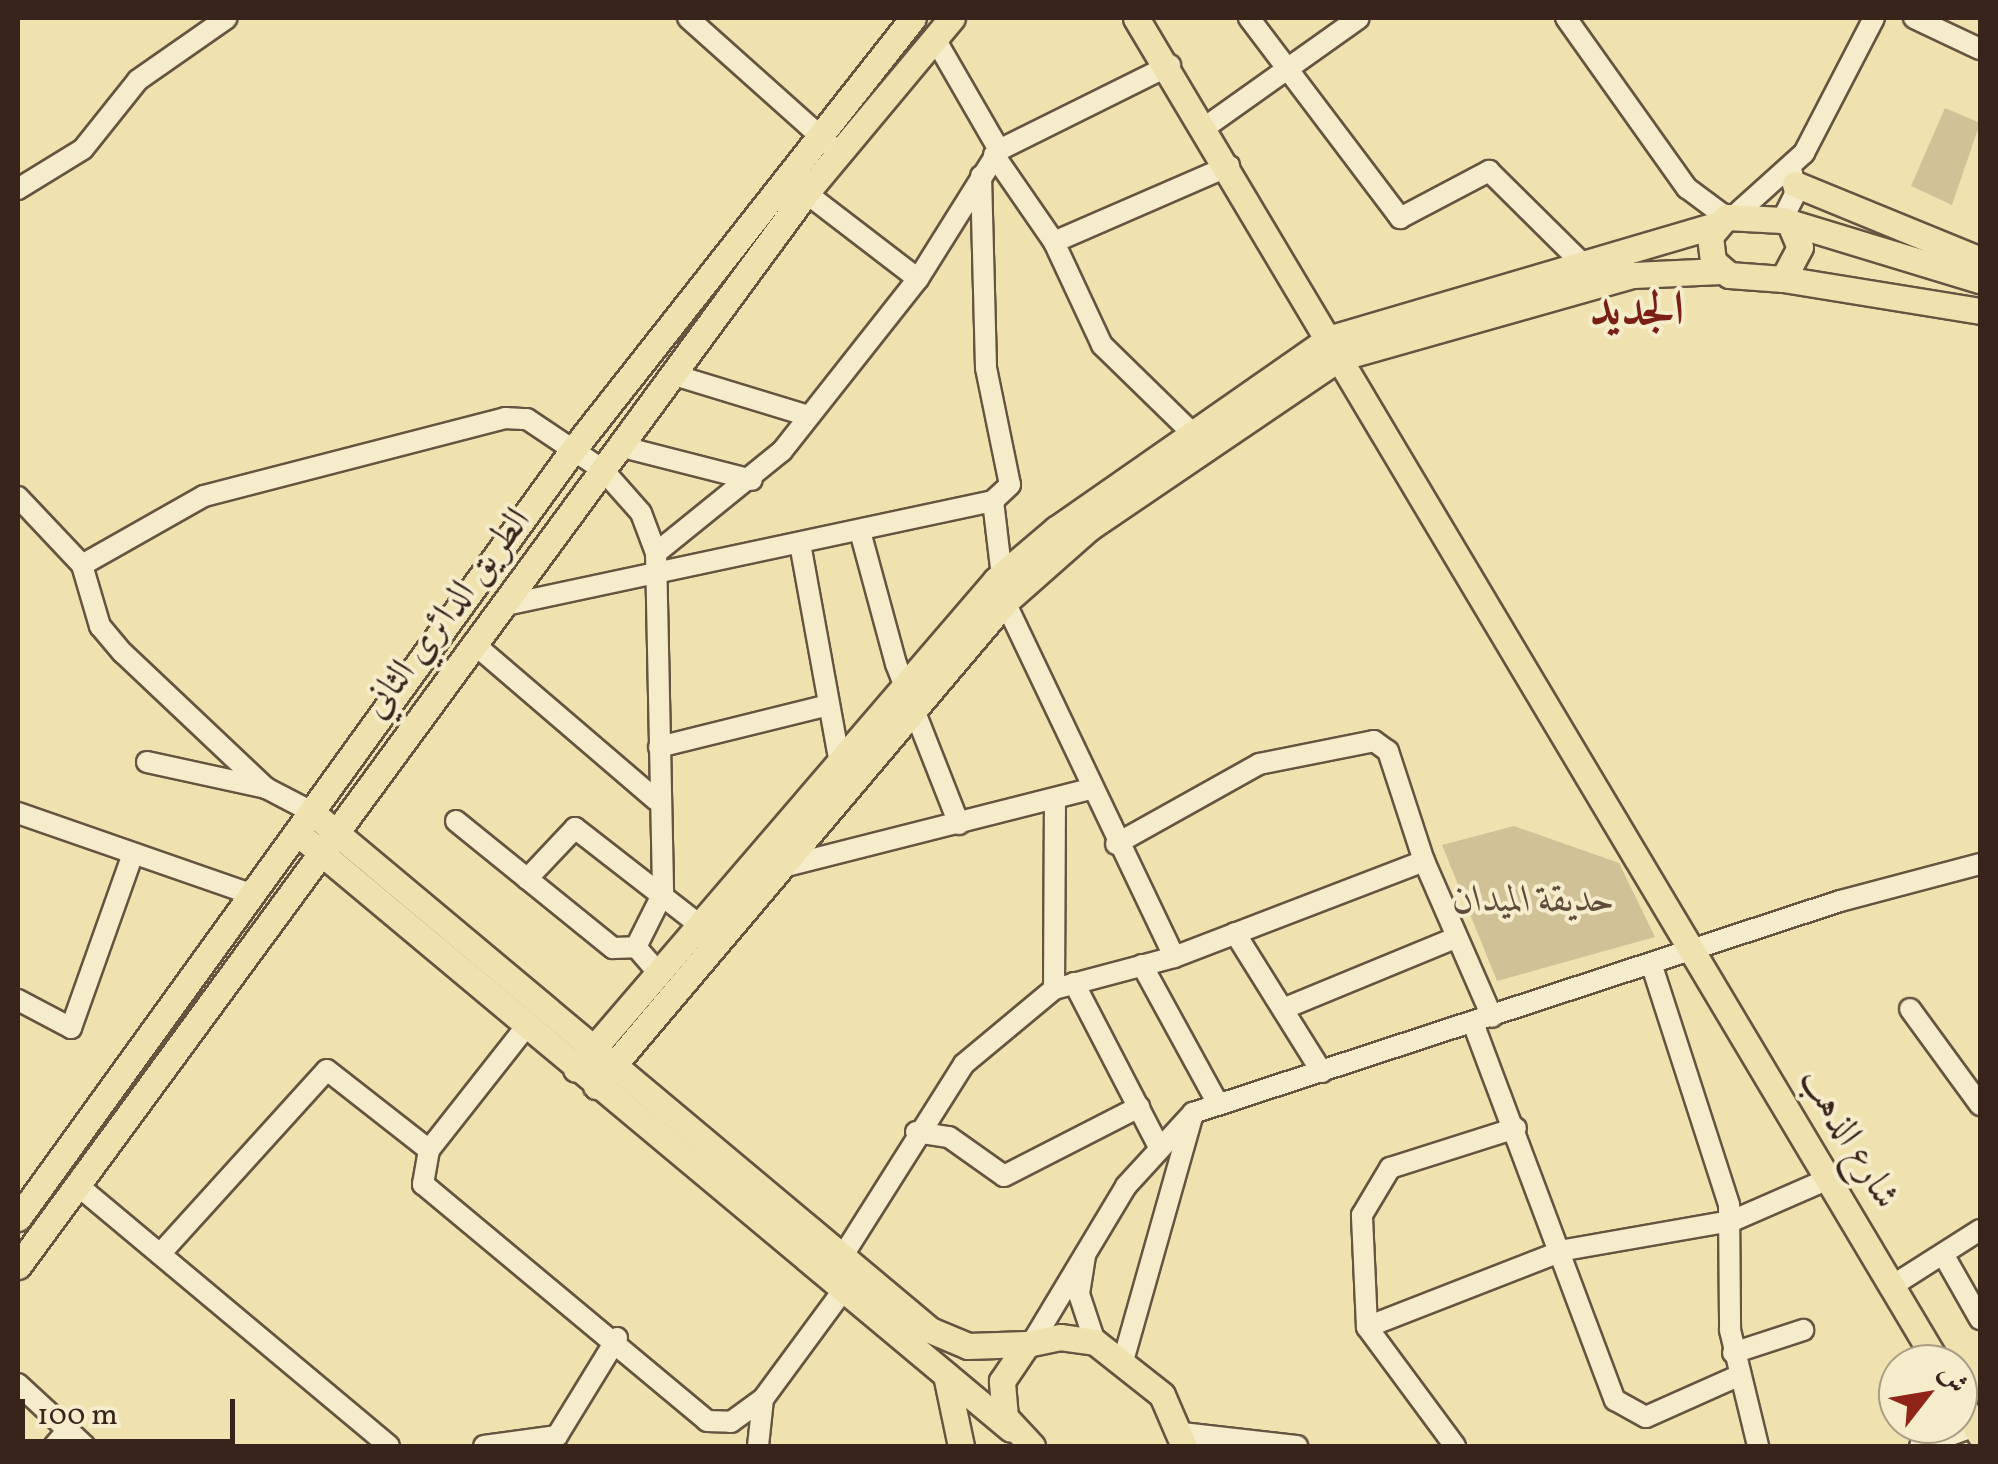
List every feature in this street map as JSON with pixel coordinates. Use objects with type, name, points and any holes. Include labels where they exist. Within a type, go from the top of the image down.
[{"type":"main road","name":"الطريق الدائري الثاني","points":[[18,1218],[572,451],[814,131],[913,18]]},
{"type":"main road","name":"الطريق الدائري الثاني","points":[[18,1266],[82,1189],[326,840],[671,374],[838,152],[952,18]]},
{"type":"main road","name":"شارع الذهب","points":[[1136,18],[1170,65],[1333,349],[1926,1344]]},
{"type":"main road","points":[[1793,177],[1980,260]]},
{"type":"main road","points":[[1721,271],[1709,249],[1725,220]]},
{"type":"main road","points":[[594,1068],[782,867],[911,697],[1000,591],[1192,432],[1333,349],[1725,220],[1786,222],[1980,280]]},
{"type":"main road","points":[[1783,279],[1798,260],[1786,222]]},
{"type":"main road","points":[[1000,591],[1333,349],[1633,275],[1721,271],[1980,311]]},
{"type":"main road","points":[[594,1068],[660,975],[840,763],[911,697]]},
{"type":"main road","points":[[303,821],[594,1068],[848,1272],[950,1341],[1095,1342],[1123,1360],[1172,1406],[1183,1440]]},
{"type":"main road","points":[[326,840],[524,1028],[594,1068]]},
{"type":"main road","points":[[848,1272],[946,1375],[995,1402],[1011,1428],[1032,1446]]},
{"type":"main road","points":[[972,1446],[1030,1343]]},
{"type":"main road","points":[[946,1375],[961,1446]]},
{"type":"street","points":[[18,189],[82,149],[138,80],[227,18]]},
{"type":"street","points":[[688,18],[838,152]]},
{"type":"street","points":[[1248,18],[1400,218],[1489,170],[1582,264]]},
{"type":"street","points":[[1206,126],[1358,18]]},
{"type":"street","points":[[1566,18],[1686,188],[1725,220],[1793,177]]},
{"type":"street","points":[[1914,18],[1980,49]]},
{"type":"street","points":[[1786,222],[1793,177],[1872,19]]},
{"type":"street","points":[[934,38],[997,152],[1054,242],[1102,345],[1192,432]]},
{"type":"street","points":[[656,553],[752,480],[808,416],[918,279],[997,152],[1170,65]]},
{"type":"street","points":[[1054,242],[1229,166]]},
{"type":"street","points":[[501,606],[802,549],[993,501],[1010,485],[986,368],[981,174]]},
{"type":"street","points":[[806,194],[918,279]]},
{"type":"street","points":[[671,374],[808,416]]},
{"type":"street","points":[[82,565],[204,496],[505,418],[528,419],[603,470],[641,513],[656,553],[652,576],[659,747],[656,800],[663,894],[636,947]]},
{"type":"street","points":[[620,446],[752,480]]},
{"type":"street","points":[[18,497],[82,565],[100,626],[303,821]]},
{"type":"street","points":[[993,501],[1000,591],[1116,844],[1174,957]]},
{"type":"street","points":[[862,535],[911,697],[959,824]]},
{"type":"street","points":[[802,549],[825,706],[840,763]]},
{"type":"street","points":[[473,643],[656,800]]},
{"type":"street","points":[[659,747],[825,706]]},
{"type":"street","points":[[1116,844],[1259,764],[1374,741],[1388,751],[1483,1020],[1516,1128],[1565,1250],[1606,1383],[1628,1414],[1646,1417],[1738,1376]]},
{"type":"street","points":[[147,762],[272,793]]},
{"type":"street","points":[[782,867],[1091,789]]},
{"type":"street","points":[[1056,798],[1064,986],[1158,1144]]},
{"type":"street","points":[[18,813],[253,895]]},
{"type":"street","points":[[456,821],[614,948],[636,947]]},
{"type":"street","points":[[528,879],[575,828],[702,927]]},
{"type":"street","points":[[18,1000],[71,1028],[134,854]]},
{"type":"street","points":[[524,1028],[429,1150],[421,1173],[436,1202],[617,1338],[707,1421],[731,1422],[763,1399],[848,1272],[916,1132],[993,1034],[1064,986],[1174,957],[1424,861]]},
{"type":"street","points":[[1030,1343],[1087,1244],[1158,1144],[1193,1113],[1217,1102],[1980,864]]},
{"type":"street","points":[[1234,933],[1322,1072]]},
{"type":"street","points":[[1282,1010],[1455,938]]},
{"type":"street","points":[[636,947],[660,975]]},
{"type":"street","points":[[1142,966],[1217,1102]]},
{"type":"street","points":[[1652,966],[1732,1221],[1733,1353],[1758,1446]]},
{"type":"street","points":[[1910,1010],[1980,1105]]},
{"type":"street","points":[[160,1254],[326,1070],[429,1150]]},
{"type":"street","points":[[916,1132],[949,1137],[1004,1176],[1139,1108]]},
{"type":"street","points":[[1123,1360],[1193,1113]]},
{"type":"street","points":[[1456,1446],[1367,1327],[1358,1237],[1374,1181],[1410,1160],[1516,1128]]},
{"type":"street","points":[[1367,1327],[1565,1250],[1732,1221],[1828,1179]]},
{"type":"street","points":[[82,1189],[389,1446]]},
{"type":"street","points":[[1892,1286],[1980,1230]]},
{"type":"street","points":[[1087,1244],[1080,1294],[1095,1342]]},
{"type":"street","points":[[1943,1254],[1980,1318]]},
{"type":"street","points":[[1733,1353],[1802,1330]]},
{"type":"street","points":[[484,1446],[557,1436],[617,1338]]},
{"type":"street","points":[[18,1384],[61,1439],[85,1446]]},
{"type":"street","points":[[758,1446],[763,1399]]},
{"type":"street","points":[[1183,1440],[1297,1446]]},
{"type":"green space","points":[[1945,108],[1980,123],[1952,205],[1911,186]]},
{"type":"green space","name":"حديقة الميدان","points":[[1514,826],[1619,863],[1655,937],[1497,981],[1442,845]]},
{"type":"district","name":"الجديد","points":[[1637,312]]}]
